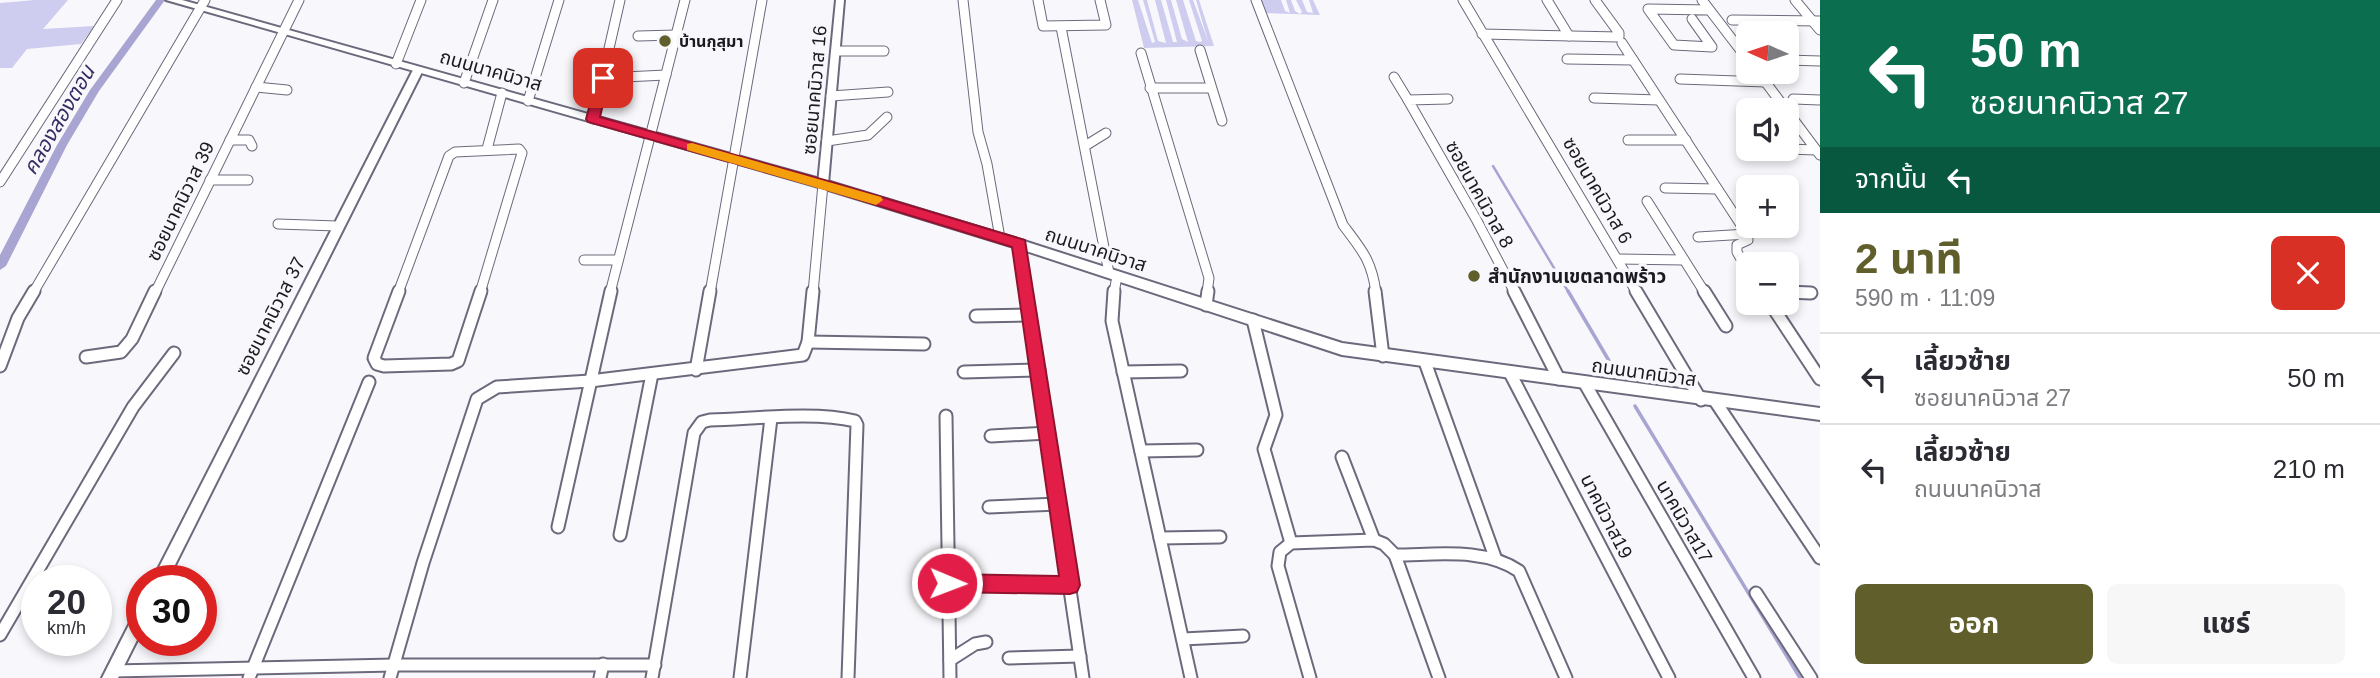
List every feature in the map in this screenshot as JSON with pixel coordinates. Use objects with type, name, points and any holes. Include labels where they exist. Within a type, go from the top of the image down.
[{"type":"main road","name":"ถนนนาคนิวาส","points":[[171,0],[202,4],[283,32],[823,184],[1019,244],[1342,349],[1820,414]]},
{"type":"street","points":[[0,182],[117,0]]},
{"type":"street","name":"ซอยนาคนิวาส 39","points":[[86,357],[116,354],[126,348],[299,0]]},
{"type":"street","points":[[396,64],[421,0]]},
{"type":"street","points":[[464,83],[493,0]]},
{"type":"street","points":[[528,101],[559,0]]},
{"type":"street","points":[[593,119],[620,0]]},
{"type":"street","points":[[558,527],[618,260],[685,0]]},
{"type":"street","points":[[696,370],[762,0]]},
{"type":"street","name":"ซอยนาคนิวาส 16","points":[[823,184],[840,0]]},
{"type":"street","points":[[963,0],[978,132],[987,164],[1000,238]]},
{"type":"street","points":[[1038,0],[1043,26],[1061,27],[1106,25],[1100,0]]},
{"type":"street","points":[[1256,0],[1343,225],[1366,254],[1373,272],[1383,356]]},
{"type":"street","name":"ซอยนาคนิวาส 6","points":[[1462,0],[1618,259],[1708,400],[1820,558]]},
{"type":"street","points":[[1547,0],[1569,36]]},
{"type":"street","points":[[1482,34],[1619,37],[1619,33],[1595,0]]},
{"type":"street","points":[[1702,0],[1736,45]]},
{"type":"street","points":[[1795,0],[1816,20],[1820,30]]},
{"type":"street","points":[[0,366],[18,318],[202,4]]},
{"type":"street","points":[[1692,19],[1712,47],[1674,45],[1648,9],[1709,10]]},
{"type":"street","points":[[1732,20],[1816,20]]},
{"type":"street","points":[[1061,27],[1113,274],[1111,310],[1123,372],[1191,678]]},
{"type":"street","points":[[638,36],[676,35]]},
{"type":"street","points":[[1622,43],[1736,216]]},
{"type":"street","points":[[1200,50],[1222,121]]},
{"type":"street","points":[[836,51],[884,51]]},
{"type":"street","points":[[1141,53],[1209,278],[1206,305]]},
{"type":"street","points":[[1567,59],[1633,60]]},
{"type":"street","points":[[1799,60],[1820,61]]},
{"type":"street","name":"ซอยนาคนิวาส 37","points":[[167,565],[418,70]]},
{"type":"street","points":[[603,78],[666,75]]},
{"type":"street","name":"ซอยนาคนิวาส 8","points":[[1394,77],[1476,219],[1559,379]]},
{"type":"street","points":[[1681,79],[1736,81]]},
{"type":"street","points":[[1767,84],[1818,152]]},
{"type":"street","points":[[256,87],[287,90]]},
{"type":"street","points":[[1150,88],[1211,88]]},
{"type":"street","points":[[831,96],[888,92]]},
{"type":"street","points":[[487,149],[502,93]]},
{"type":"street","points":[[1594,98],[1659,100]]},
{"type":"street","points":[[1408,100],[1448,99]]},
{"type":"street","points":[[1799,99],[1820,100]]},
{"type":"street","points":[[827,141],[867,137],[876,133],[887,117]]},
{"type":"street","points":[[1085,146],[1106,133]]},
{"type":"street","points":[[230,140],[249,141],[252,146]]},
{"type":"street","points":[[1628,140],[1686,140]]},
{"type":"street","points":[[487,149],[519,149],[522,153],[463,352],[458,360],[451,364],[377,364],[374,358],[449,156],[456,152],[487,149]]},
{"type":"street","points":[[1799,150],[1818,152]]},
{"type":"street","points":[[210,180],[248,180]]},
{"type":"street","points":[[392,672],[423,563],[477,399],[497,387],[590,381],[799,357],[807,346],[823,184]]},
{"type":"street","points":[[1665,188],[1717,188]]},
{"type":"street","points":[[1647,201],[1726,326]]},
{"type":"street","points":[[278,224],[337,226]]},
{"type":"street","points":[[1698,237],[1736,235]]},
{"type":"street","points":[[1737,252],[1737,245],[1748,238]]},
{"type":"street","points":[[1019,244],[1083,678]]},
{"type":"street","points":[[1618,259],[1684,260]]},
{"type":"street","points":[[584,260],[618,260]]},
{"type":"street","points":[[1799,292],[1811,293]]},
{"type":"street","points":[[976,316],[1030,315]]},
{"type":"street","points":[[1779,315],[1814,361],[1820,379]]},
{"type":"street","points":[[1253,320],[1276,415],[1264,449],[1291,543]]},
{"type":"street","points":[[807,346],[924,344]]},
{"type":"street","points":[[0,635],[133,407],[174,353]]},
{"type":"street","points":[[1425,362],[1495,557]]},
{"type":"street","points":[[964,372],[1039,370]]},
{"type":"street","points":[[1123,372],[1181,371]]},
{"type":"street","name":"นาคนิวาส19","points":[[1510,373],[1669,678]]},
{"type":"street","points":[[620,535],[652,374]]},
{"type":"street","points":[[251,674],[369,382]]},
{"type":"street","name":"นาคนิวาส17","points":[[1584,382],[1754,678]]},
{"type":"street","points":[[946,416],[950,678]]},
{"type":"street","points":[[740,678],[771,418]]},
{"type":"street","points":[[126,647],[112,675],[653,671],[694,433],[702,422],[842,418],[855,421],[857,425],[848,678]]},
{"type":"street","points":[[990,436],[1048,433]]},
{"type":"street","points":[[1141,451],[1197,450]]},
{"type":"street","points":[[1342,457],[1374,541]]},
{"type":"street","points":[[989,507],[1058,504]]},
{"type":"street","points":[[1160,538],[1220,537]]},
{"type":"street","points":[[1310,678],[1278,566],[1278,555],[1281,549],[1291,543],[1374,541],[1384,544],[1395,555],[1439,678]]},
{"type":"street","points":[[1395,555],[1495,557],[1513,565],[1519,571],[1566,678]]},
{"type":"street","points":[[947,583],[1070,585]]},
{"type":"street","points":[[1756,593],[1811,678]]},
{"type":"street","points":[[1182,639],[1243,636]]},
{"type":"street","points":[[950,660],[975,644],[986,642]]},
{"type":"street","points":[[1009,659],[1080,656]]},
{"type":"shaded area","points":[[68,0],[43,29],[94,26],[81,44],[27,49],[12,68],[0,68],[0,3]]},
{"type":"shaded area","points":[[1132,0],[1138,0],[1152,43],[1155,42],[1143,0],[1147,0],[1158,41],[1166,43],[1155,0],[1161,0],[1173,42],[1177,42],[1166,0],[1171,0],[1182,39],[1188,42],[1176,0],[1183,0],[1196,41],[1200,42],[1202,41],[1189,0],[1193,0],[1208,41],[1196,0],[1199,0],[1214,46],[1144,48]]},
{"type":"shaded area","points":[[1258,0],[1281,0],[1285,11],[1290,13],[1286,0],[1291,0],[1295,11],[1300,14],[1302,12],[1296,0],[1302,0],[1307,12],[1313,13],[1309,0],[1313,0],[1320,15],[1264,13]]},
{"type":"waterway","name":"คลองสองตอน","points":[[0,266],[62,145],[95,90],[161,0]]},
{"type":"waterway","points":[[1493,166],[1569,293]]},
{"type":"waterway","points":[[1568,291],[1615,371]]},
{"type":"waterway","points":[[1635,406],[1800,678]]},
{"type":"slow traffic","points":[[692,147],[876,200]]},
{"type":"place","name":"บ้านกุสุมา","points":[[665,41]]},
{"type":"place","name":"สำนักงานเขตลาดพร้าว","points":[[1474,276]]},
{"type":"route","points":[[603,78],[593,119],[823,184],[1019,244],[1070,585],[947,583]]}]
